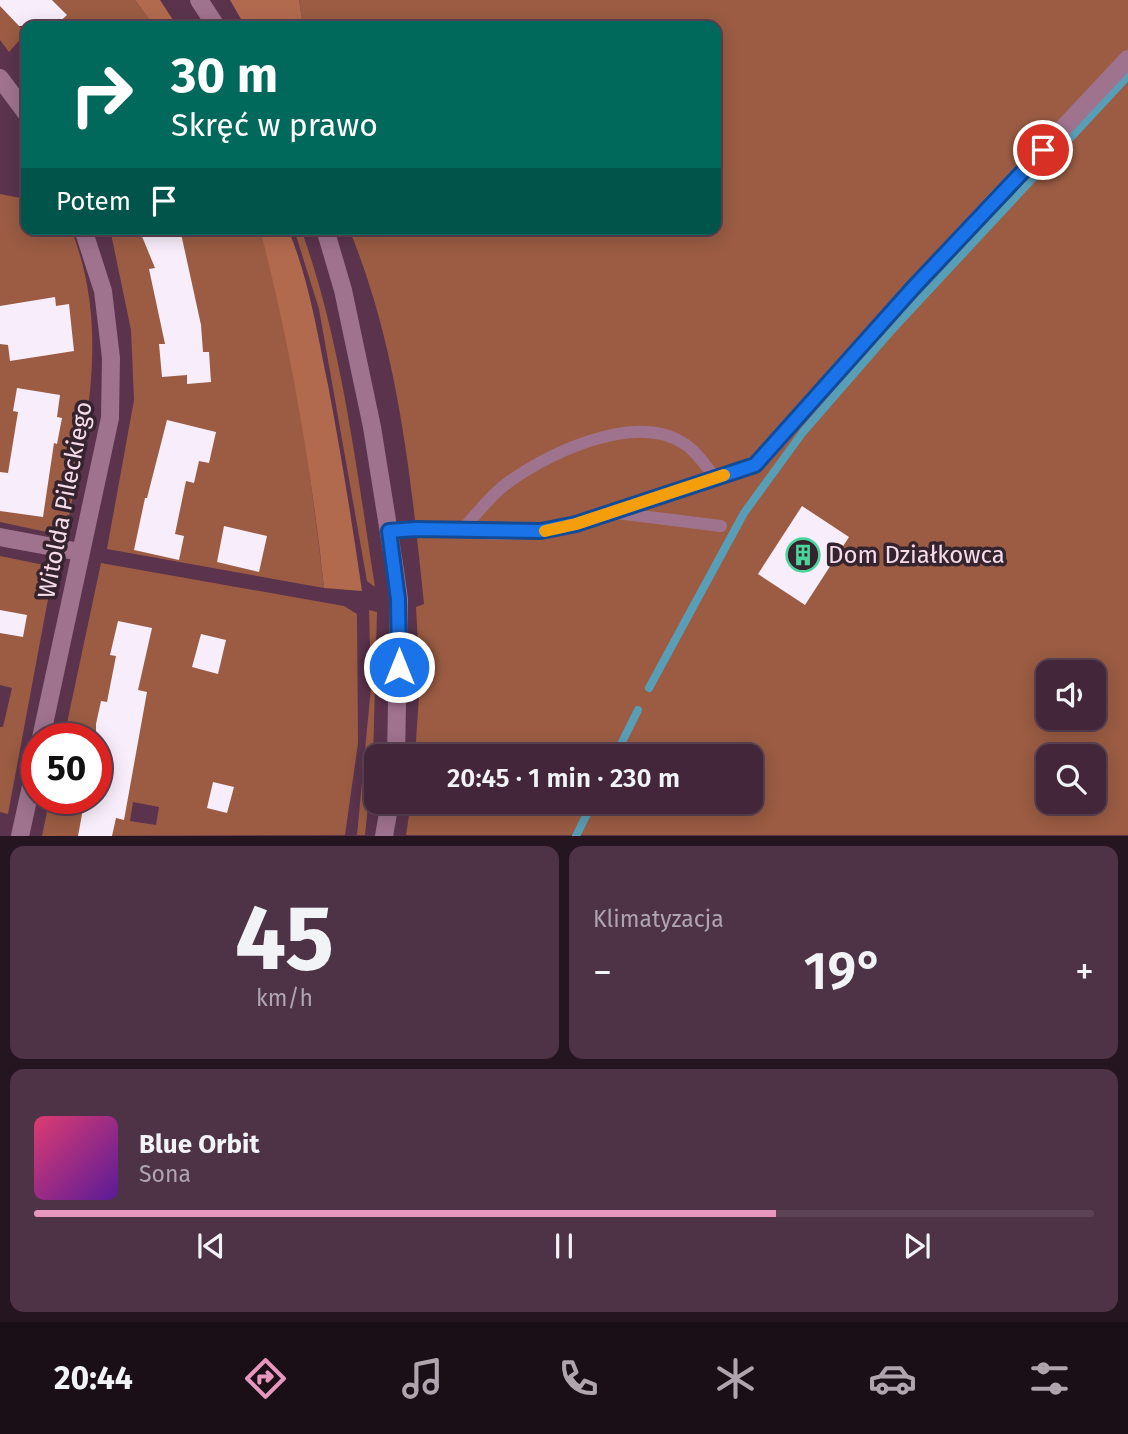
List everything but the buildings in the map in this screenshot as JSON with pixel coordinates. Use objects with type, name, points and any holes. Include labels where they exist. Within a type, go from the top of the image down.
[{"type":"street","points":[[199,0],[213,21]]},
{"type":"street","points":[[755,465],[913,288],[1128,59]]},
{"type":"street","points":[[0,78],[21,106]]},
{"type":"street","name":"Witolda Pileckiego","points":[[44,723],[110,418],[111,358],[103,291],[85,235]]},
{"type":"street","points":[[328,235],[343,289],[359,364],[389,531],[398,599],[396,744]]},
{"type":"street","points":[[0,537],[80,552]]},
{"type":"street","points":[[20,835],[25,814]]},
{"type":"street","points":[[384,835],[388,814]]},
{"type":"lane","points":[[461,531],[501,488],[548,457],[606,436],[656,431],[685,443],[716,478]]},
{"type":"lane","points":[[389,531],[541,531],[613,512],[755,465]]},
{"type":"lane","points":[[613,512],[721,526]]},
{"type":"shaded area","points":[[0,0],[2,8],[21,28],[21,39],[9,52],[0,40]]},
{"type":"shaded area","points":[[52,0],[135,0],[150,21],[60,21],[66,15]]},
{"type":"shaded area","points":[[135,0],[160,0],[174,21],[150,21]]},
{"type":"shaded area","points":[[230,0],[299,0],[302,21],[242,21]]},
{"type":"shaded area","points":[[299,0],[1128,0],[1128,835],[406,835],[409,814],[763,814],[763,744],[416,744],[420,681],[416,607],[424,604],[400,414],[380,320],[351,235],[721,235],[721,21],[302,21]]},
{"type":"shaded area","points":[[0,194],[21,198],[21,235],[73,235],[83,267],[90,304],[92,341],[87,415],[67,527],[56,534],[0,522]]},
{"type":"shaded area","points":[[111,235],[263,235],[283,318],[300,407],[324,588],[107,549],[134,400],[131,330]]},
{"type":"shaded area","points":[[261,235],[290,235],[302,267],[328,385],[362,591],[324,588],[299,407]]},
{"type":"shaded area","points":[[296,235],[303,235],[327,316],[354,451],[375,587],[367,581],[319,309]]},
{"type":"shaded area","points":[[0,556],[54,567],[25,723],[21,723],[21,744],[8,814],[0,812],[0,727],[3,727],[12,688],[0,685]]},
{"type":"shaded area","points":[[101,563],[344,606],[357,614],[358,743],[345,835],[42,836],[47,814],[112,814],[112,801],[126,804],[112,773],[112,723],[67,723]],"holes":[[[133,802],[159,807],[156,825],[130,821]]]},
{"type":"shaded area","points":[[369,610],[377,612],[373,744],[366,744],[371,687]]},
{"type":"shaded area","points":[[364,761],[364,814],[367,814],[365,835],[357,835]]},
{"type":"waterway","points":[[649,688],[744,513],[803,432],[890,332],[1128,76]]},
{"type":"waterway","points":[[621,744],[638,710]]},
{"type":"waterway","points":[[576,836],[587,814]]},
{"type":"slow traffic","points":[[545,531],[576,524],[724,475]]},
{"type":"place","name":"Dom Działkowca","points":[[803,555]]},
{"type":"route","points":[[399,667],[398,599],[389,531],[541,531],[576,524],[755,465],[913,288],[1043,150]]}]
